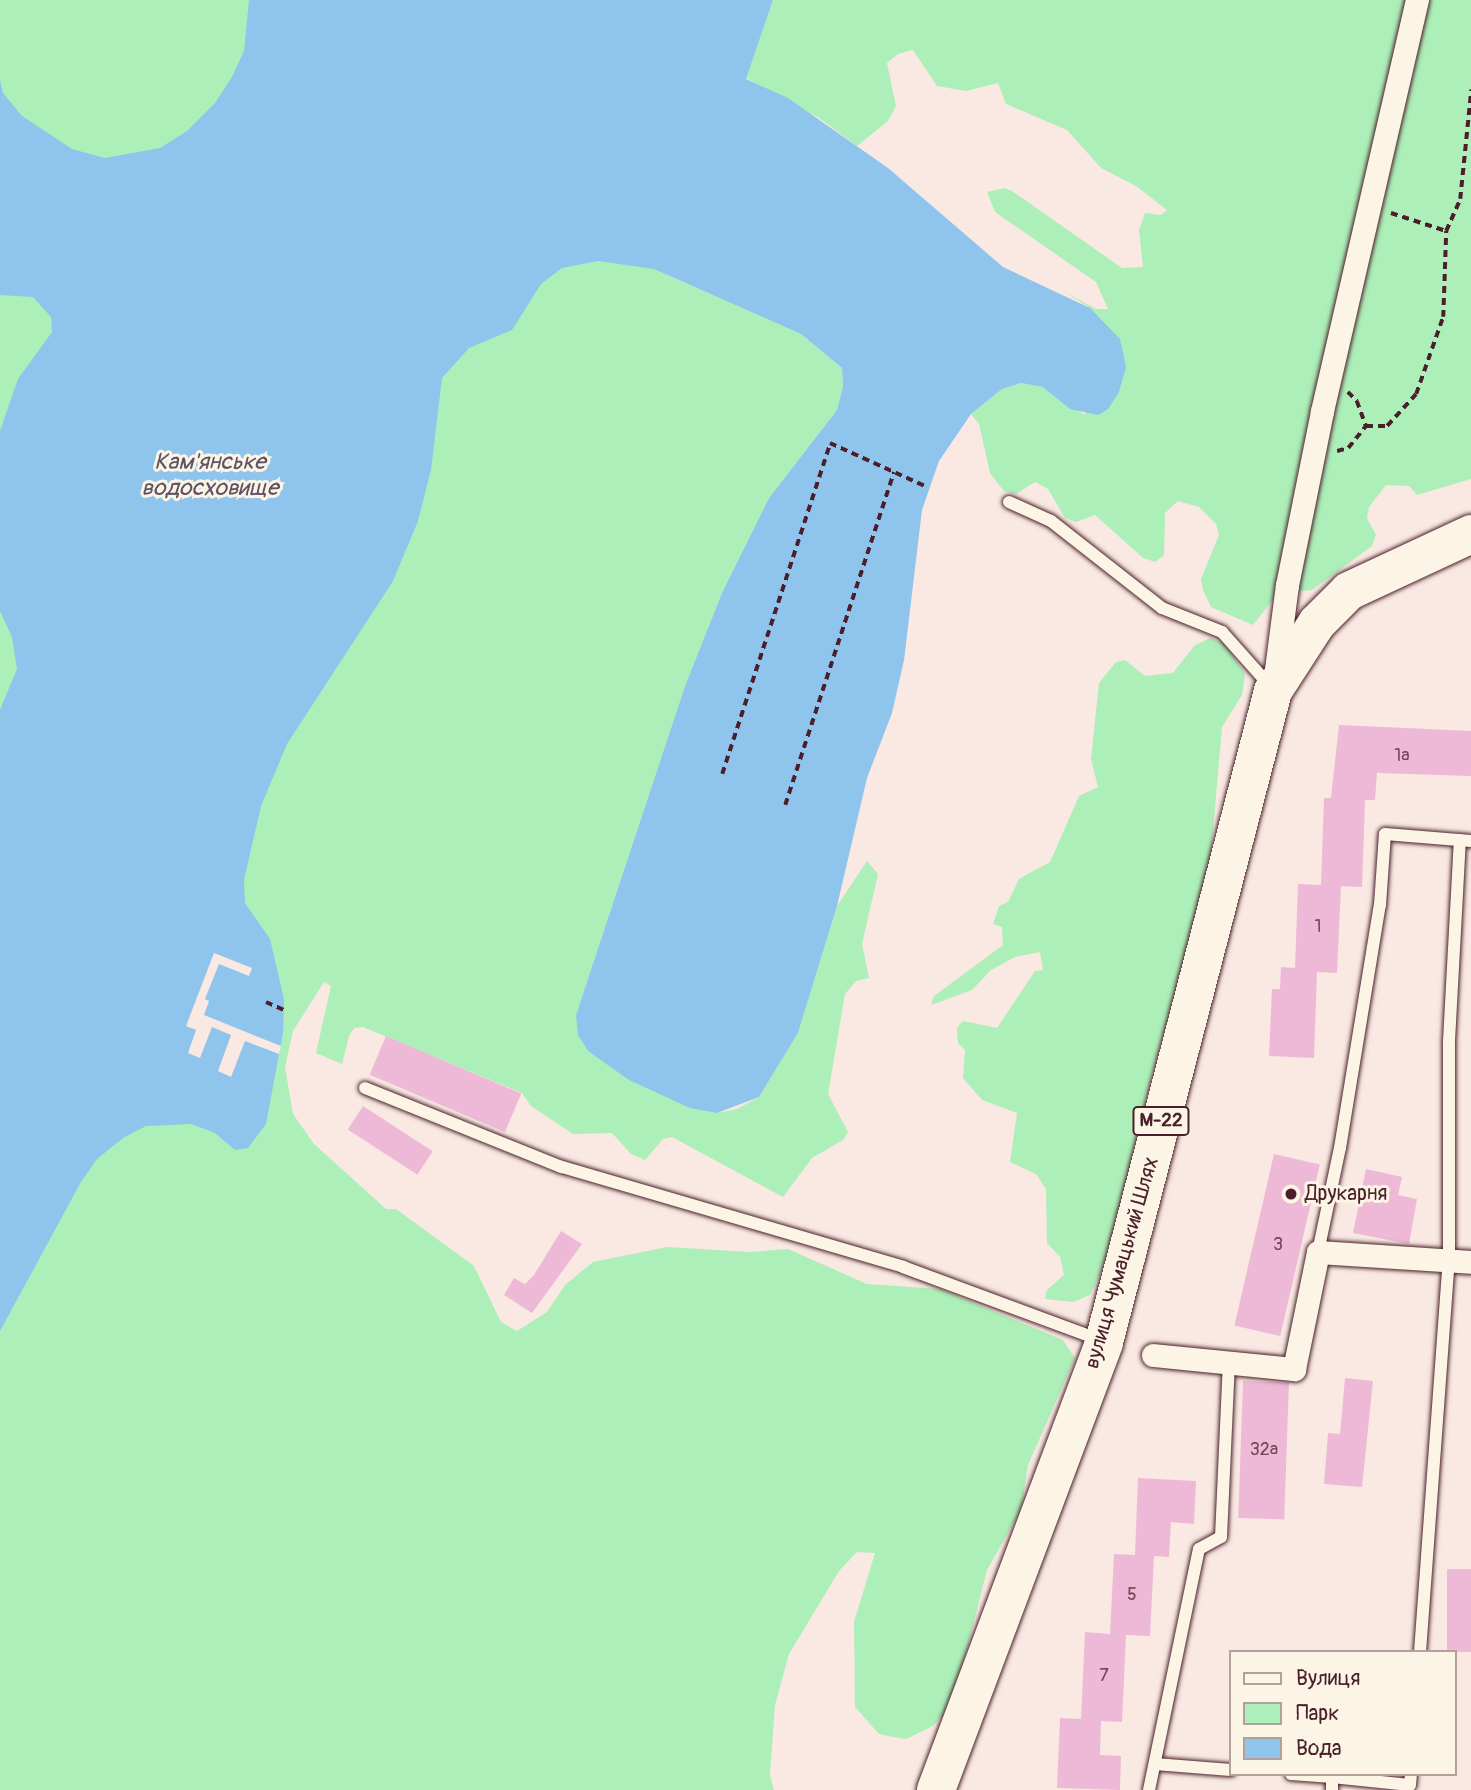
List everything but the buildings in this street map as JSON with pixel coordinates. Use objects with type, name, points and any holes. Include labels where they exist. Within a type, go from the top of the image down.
[{"type":"highway","name":"вулиця Чумацький Шлях","points":[[936,1790],[1104,1342],[1273,691],[1317,622],[1349,591],[1471,534]]},
{"type":"street","points":[[1273,691],[1287,585],[1328,386],[1417,0]]},
{"type":"street","points":[[1153,1354],[1294,1369],[1318,1252],[1460,1261]]},
{"type":"lane","points":[[1009,502],[1051,521],[1162,608],[1222,632],[1273,691]]},
{"type":"lane","points":[[1318,1252],[1340,1148],[1378,918],[1385,834],[1466,840],[1449,1041],[1460,1261],[1420,1650]]},
{"type":"lane","points":[[365,1088],[562,1167],[903,1267],[1104,1342]]},
{"type":"lane","points":[[1149,1790],[1199,1549],[1221,1537],[1229,1362]]},
{"type":"lane","points":[[1155,1764],[1230,1770]]},
{"type":"lane","points":[[1299,1776],[1332,1784],[1410,1785],[1411,1776]]},
{"type":"path","points":[[1366,426],[1387,426],[1416,394],[1443,317],[1446,231],[1460,199],[1471,90]]},
{"type":"path","points":[[1370,205],[1446,231]]},
{"type":"path","points":[[1328,386],[1344,389],[1357,401],[1366,426]]},
{"type":"path","points":[[1314,454],[1348,448],[1366,426]]},
{"type":"path","points":[[722,774],[830,443],[927,487]]},
{"type":"path","points":[[785,805],[894,472]]},
{"type":"path","points":[[266,1002],[284,1010]]},
{"type":"green space","points":[[0,0],[761,0],[667,275],[801,334],[842,368],[843,386],[837,410],[769,498],[722,593],[685,686],[576,1015],[717,1113],[737,1109],[759,1097],[798,1033],[837,906],[867,861],[878,874],[862,944],[869,978],[856,981],[845,994],[828,1094],[848,1132],[843,1140],[812,1158],[783,1197],[672,1137],[663,1139],[645,1160],[631,1154],[612,1133],[573,1134],[531,1106],[522,1093],[363,1027],[354,1028],[349,1036],[342,1064],[316,1053],[331,986],[324,982],[293,1031],[285,1067],[293,1114],[314,1144],[386,1209],[396,1209],[474,1266],[501,1322],[517,1331],[547,1312],[565,1285],[593,1262],[667,1247],[751,1252],[788,1249],[867,1284],[940,1289],[1063,1340],[1075,1358],[1028,1465],[1021,1510],[987,1570],[953,1704],[933,1726],[906,1739],[879,1734],[855,1707],[854,1622],[875,1553],[857,1552],[839,1571],[789,1654],[775,1705],[770,1775],[774,1790],[0,1790]]},
{"type":"green space","points":[[773,0],[1471,0],[1471,479],[1417,495],[1409,486],[1386,485],[1369,507],[1367,518],[1376,535],[1372,546],[1312,590],[1278,593],[1253,625],[1211,607],[1203,590],[1201,579],[1219,535],[1216,524],[1199,507],[1178,501],[1165,513],[1164,555],[1155,562],[1143,558],[1095,515],[1076,522],[1065,518],[1048,489],[1035,482],[1016,494],[1004,491],[990,473],[979,424],[971,414],[1002,389],[1021,383],[1043,387],[1085,415],[1090,308],[1063,291],[1096,309],[1108,309],[1096,282],[995,212],[987,192],[1004,188],[1012,191],[1122,268],[1143,267],[1139,230],[1145,213],[1161,215],[1167,210],[1136,186],[1101,168],[1067,130],[1006,104],[998,83],[966,91],[937,86],[913,50],[898,54],[887,63],[896,106],[888,121],[857,146],[819,118],[746,78]]},
{"type":"green space","points":[[1210,638],[1224,643],[1245,674],[1242,695],[1222,727],[1210,866],[1197,919],[1151,1078],[1118,1223],[1100,1274],[1090,1295],[1073,1302],[1045,1299],[1047,1290],[1064,1275],[1060,1257],[1047,1243],[1046,1189],[1036,1174],[1010,1162],[1017,1113],[982,1100],[963,1078],[965,1050],[958,1043],[957,1028],[963,1021],[997,1028],[1035,971],[1043,970],[1040,952],[1015,957],[991,970],[972,990],[931,1005],[934,996],[1003,945],[1002,927],[993,924],[999,906],[1008,902],[1019,879],[1050,862],[1079,796],[1098,787],[1091,759],[1099,683],[1116,662],[1125,660],[1145,676],[1173,673],[1194,646]]},
{"type":"water","name":"Кам'янське водосховище","points":[[249,0],[773,0],[746,79],[788,98],[888,168],[1003,267],[1090,308],[1120,339],[1126,367],[1119,392],[1108,409],[1098,415],[1070,409],[1043,387],[1021,383],[1002,389],[971,414],[939,461],[922,510],[904,660],[892,713],[867,778],[837,906],[798,1033],[759,1097],[717,1113],[690,1108],[629,1080],[588,1051],[578,1035],[576,1015],[685,686],[722,593],[769,498],[837,410],[843,386],[842,368],[801,334],[654,269],[598,261],[562,268],[541,284],[512,330],[469,348],[442,378],[431,470],[418,521],[393,581],[287,744],[261,806],[244,880],[245,903],[270,939],[284,999],[283,1033],[266,1124],[248,1148],[235,1150],[215,1133],[191,1124],[146,1126],[123,1138],[97,1159],[81,1182],[0,1331],[0,710],[17,669],[12,637],[0,611],[0,431],[18,379],[52,332],[51,317],[33,297],[0,295],[0,80],[3,93],[22,116],[72,149],[105,158],[160,148],[187,131],[215,103],[232,77],[244,51]]},
{"type":"pier","points":[[214,953],[252,968],[249,976],[219,964],[205,999],[209,1001],[204,1015],[281,1046],[279,1054],[245,1041],[231,1077],[218,1071],[231,1035],[212,1027],[200,1058],[188,1053],[196,1030],[186,1026]]},
{"type":"place","name":"Друкарня","points":[[1291,1194]]}]
